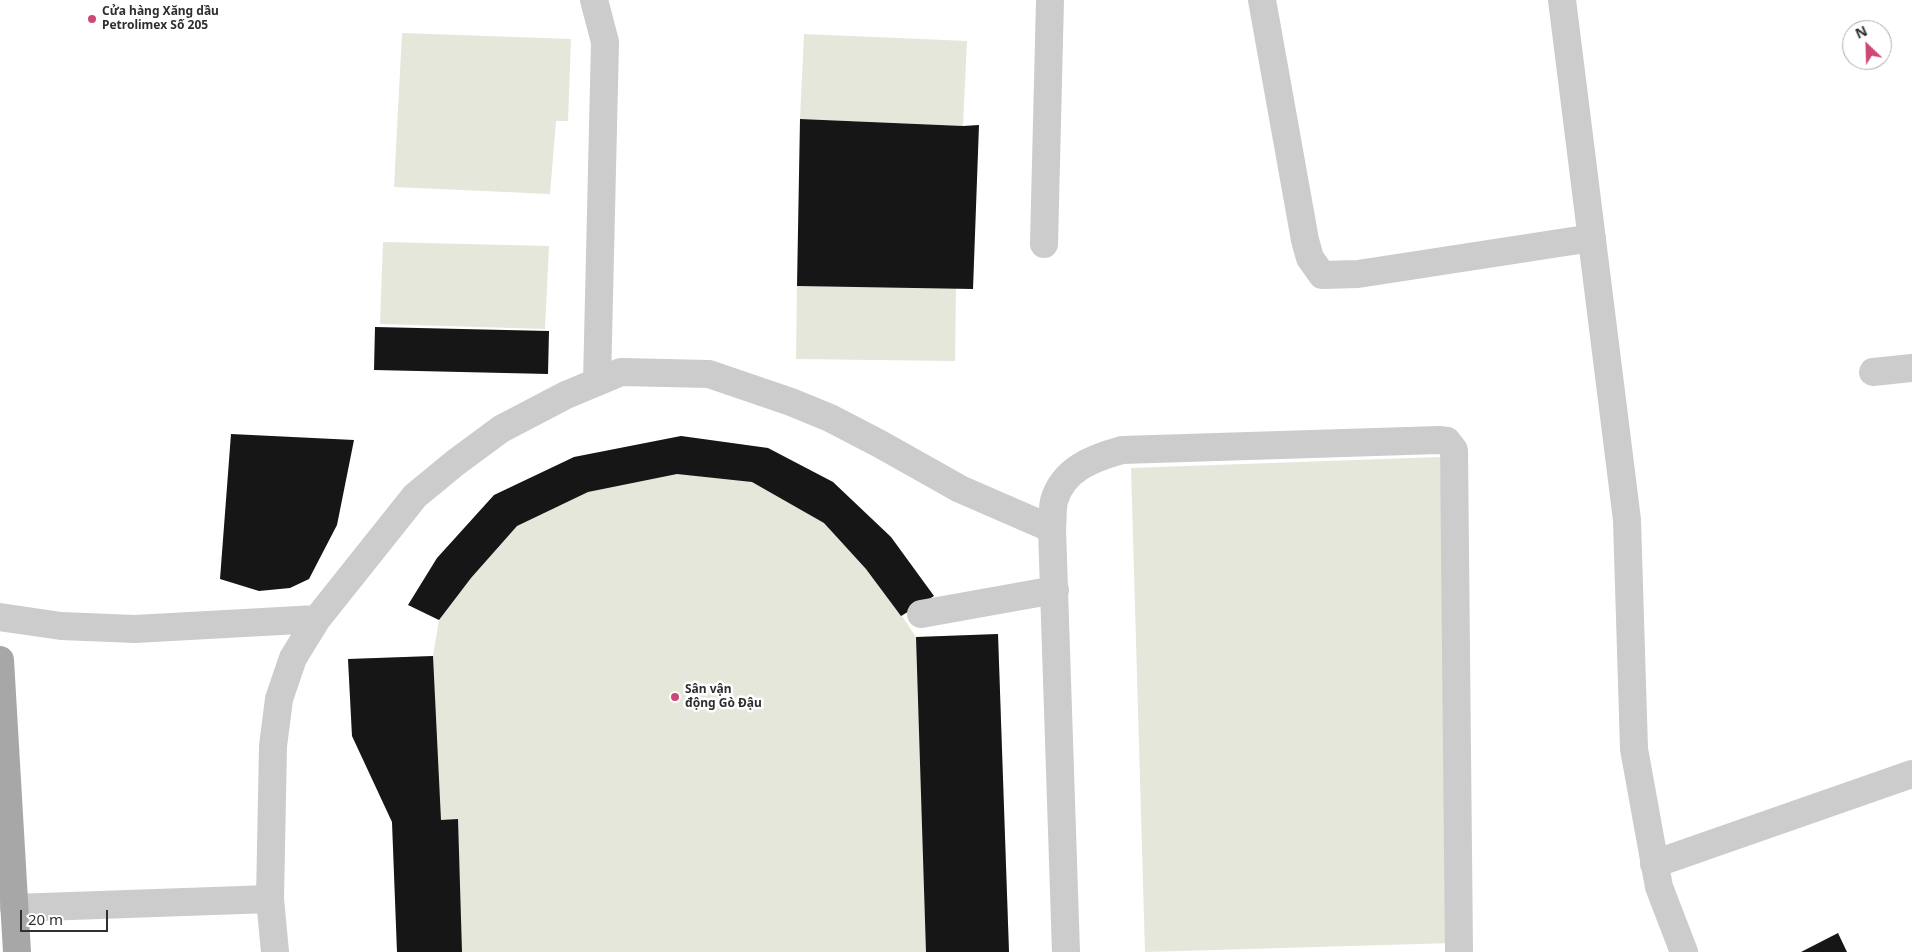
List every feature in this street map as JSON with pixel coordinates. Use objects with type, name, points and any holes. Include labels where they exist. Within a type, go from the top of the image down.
[{"type":"main road","points":[[0,660],[17,952]]},
{"type":"street","points":[[594,0],[605,42],[598,382]]},
{"type":"street","points":[[1044,244],[1050,0]]},
{"type":"street","points":[[1262,0],[1305,240],[1310,258],[1322,275],[1358,274],[1592,238]]},
{"type":"street","points":[[1562,0],[1627,520],[1634,749],[1658,888],[1684,952]]},
{"type":"street","points":[[1874,372],[1912,368]]},
{"type":"street","points":[[275,952],[270,899],[273,746],[279,700],[293,658],[317,619],[415,496],[455,463],[501,430],[566,395],[621,372],[709,374],[791,402],[830,418],[960,489],[1052,529]]},
{"type":"street","points":[[1066,952],[1052,529],[1054,502],[1060,486],[1070,473],[1100,456],[1122,450],[1439,440],[1447,441],[1451,444],[1455,459],[1459,952]]},
{"type":"street","points":[[920,614],[1055,590]]},
{"type":"street","points":[[0,617],[61,626],[135,629],[317,619]]},
{"type":"street","points":[[1654,864],[1912,774]]},
{"type":"street","points":[[14,908],[270,899]]},
{"type":"shaded area","points":[[402,33],[571,39],[568,121],[556,121],[550,194],[394,187]]},
{"type":"shaded area","points":[[804,34],[967,41],[963,126],[800,119]]},
{"type":"shaded area","points":[[383,242],[549,246],[545,329],[380,324]]},
{"type":"shaded area","points":[[797,286],[956,287],[955,361],[796,359]]},
{"type":"shaded area","name":"Sân vận động Gò Đậu","points":[[681,436],[768,448],[833,482],[891,537],[934,596],[902,616],[916,637],[998,634],[1009,952],[397,952],[392,822],[352,736],[348,659],[433,656],[439,620],[408,605],[437,558],[574,457]]},
{"type":"shaded area","points":[[1440,457],[1453,943],[1145,952],[1131,468]]},
{"type":"building","points":[[800,119],[963,126],[979,125],[973,289],[797,286]]},
{"type":"building","points":[[375,327],[549,331],[548,374],[374,370]]},
{"type":"building","points":[[231,434],[354,440],[337,525],[309,579],[290,588],[259,591],[220,579]]},
{"type":"building","points":[[681,436],[768,448],[833,482],[891,537],[934,596],[901,616],[866,569],[824,523],[752,482],[677,474],[588,492],[517,526],[471,578],[439,620],[408,605],[437,558],[494,495],[574,457]]},
{"type":"building","points":[[998,634],[1009,952],[926,952],[916,637]]},
{"type":"building","points":[[433,656],[441,820],[458,819],[462,952],[397,952],[392,822],[352,736],[348,659]]},
{"type":"building","points":[[1838,933],[1847,952],[1801,952]]},
{"type":"place","name":"Cửa hàng Xăng dầu Petrolimex Số 205","points":[[92,19]]},
{"type":"place","name":"Sân vận động Gò Đậu","points":[[675,697]]}]
